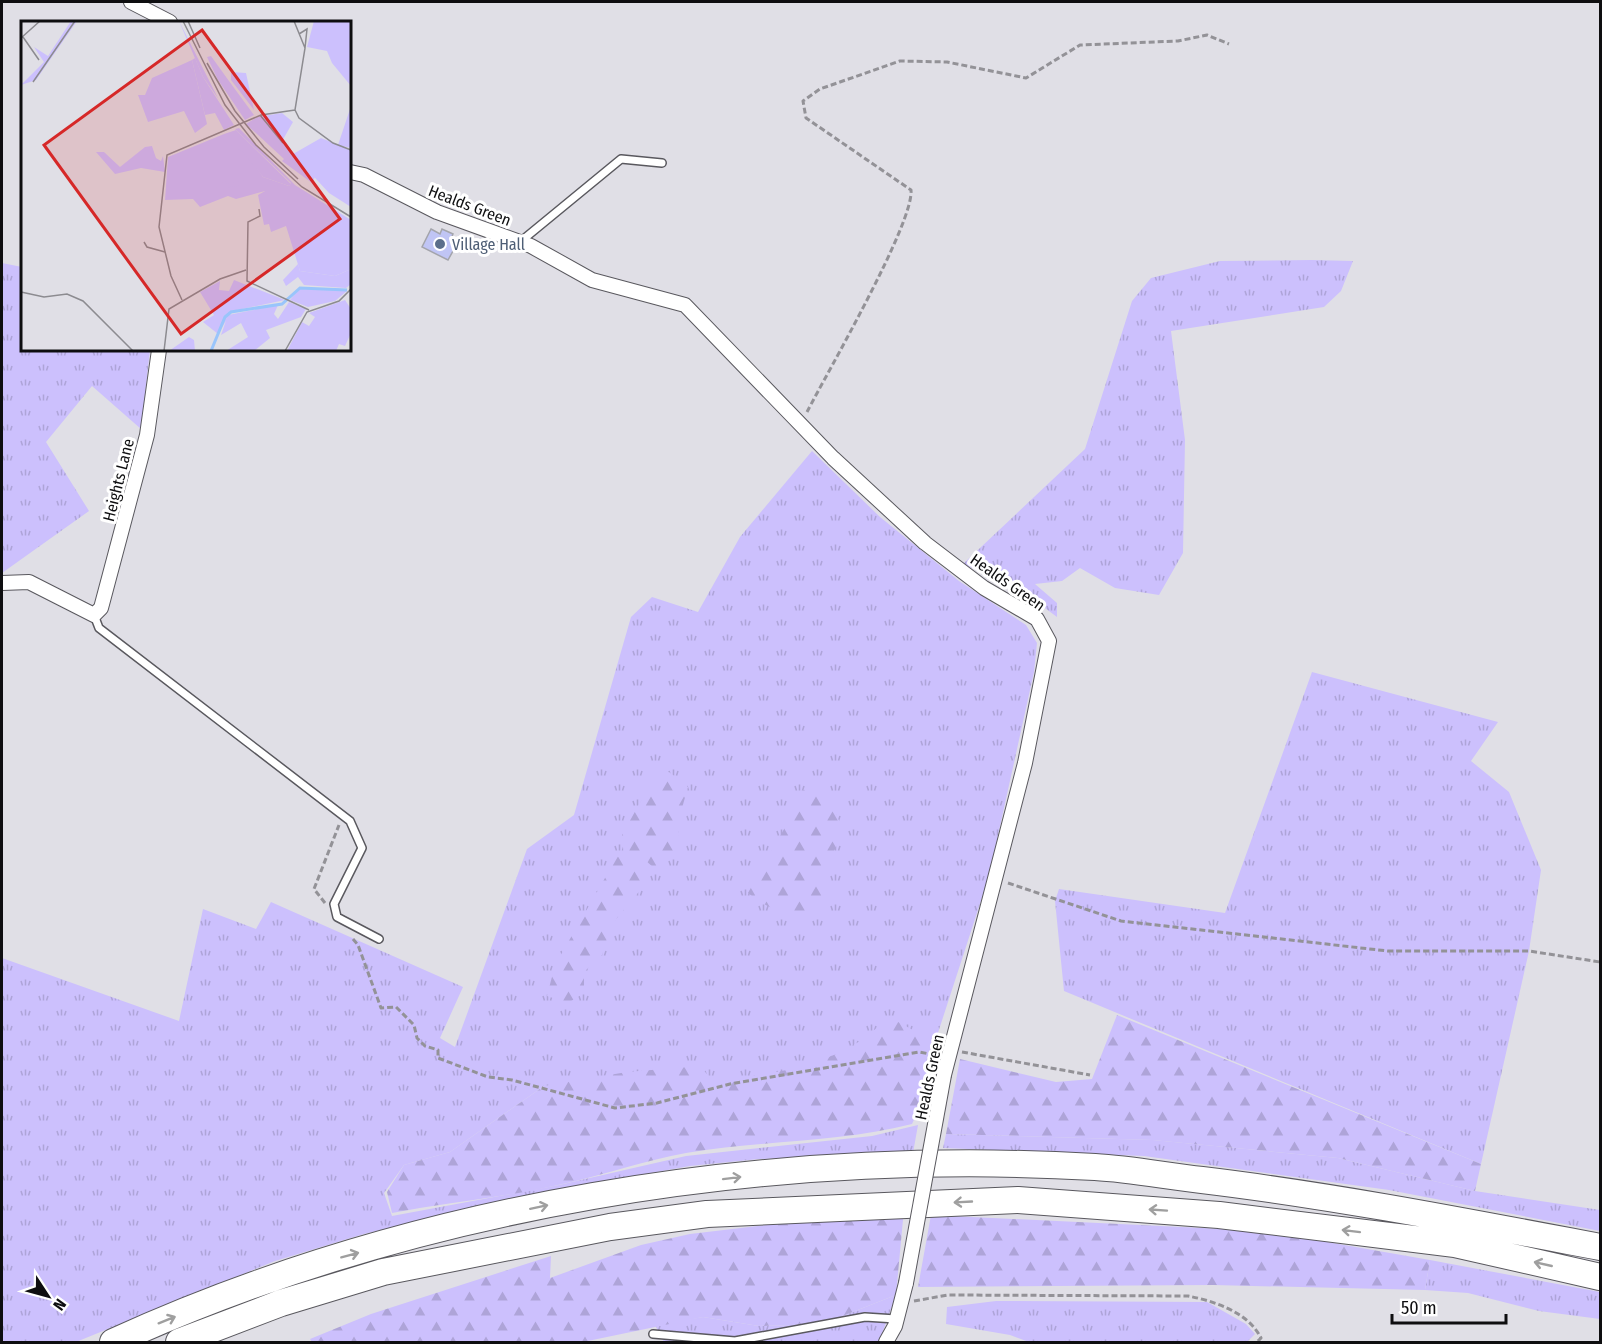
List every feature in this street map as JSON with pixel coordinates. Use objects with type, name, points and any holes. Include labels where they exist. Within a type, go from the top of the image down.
[{"type":"highway","points":[[112,1342],[259,1284],[325,1262],[465,1223],[561,1202],[651,1188],[748,1176],[850,1168],[946,1165],[1097,1167],[1270,1188],[1600,1247]]},
{"type":"highway","points":[[179,1342],[281,1303],[383,1272],[610,1227],[731,1213],[1018,1200],[1219,1215],[1455,1244],[1600,1277]]},
{"type":"street","points":[[131,2],[168,21]]},
{"type":"street","name":"Healds Green","points":[[351,172],[364,175],[436,212],[520,242],[592,280],[684,305],[801,424],[925,543],[984,588],[1037,619],[1048,641],[1025,763],[995,879],[944,1052],[944,1075],[906,1283],[896,1319],[886,1342]]},
{"type":"street","name":"Heights Lane","points":[[94,615],[101,608],[147,435],[159,351]]},
{"type":"street","points":[[2,584],[29,582],[94,615]]},
{"type":"lane","points":[[520,242],[621,159],[662,163]]},
{"type":"lane","points":[[94,615],[99,628],[350,820],[362,848],[334,904],[337,917],[379,939]]},
{"type":"lane","points":[[653,1335],[735,1341],[865,1317],[896,1319]]},
{"type":"path","points":[[801,424],[895,242],[912,200],[911,190],[892,175],[806,118],[803,101],[820,89],[900,62],[947,62],[1026,78],[1080,45],[1178,41],[1207,35],[1229,44]]},
{"type":"path","points":[[329,908],[314,889],[342,815]]},
{"type":"path","points":[[995,879],[1121,921],[1388,951],[1529,951],[1600,962]]},
{"type":"path","points":[[351,936],[358,945],[381,1008],[396,1007],[414,1025],[417,1038],[425,1046],[438,1050],[438,1058],[488,1077],[512,1080],[615,1108],[657,1103],[730,1084],[918,1052],[944,1052],[1090,1076]]},
{"type":"path","points":[[900,1304],[948,1294],[1188,1296],[1212,1300],[1247,1320],[1261,1338],[1257,1342]]},
{"type":"green space","points":[[1220,261],[1353,261],[1341,291],[1324,307],[1171,331],[1185,440],[1183,553],[1159,595],[1115,588],[1080,568],[1062,581],[1035,584],[1057,603],[1057,617],[1014,585],[963,564],[1085,449],[1132,301],[1151,278]]},
{"type":"green space","points":[[2,263],[21,267],[21,351],[150,351],[141,429],[92,386],[46,442],[89,511],[2,573]]},
{"type":"green space","points":[[812,451],[880,517],[959,581],[1026,625],[1037,643],[1034,672],[989,876],[935,1042],[733,1092],[544,1086],[450,1152],[404,1165],[384,1193],[392,1216],[559,1185],[686,1156],[872,1136],[918,1125],[913,1153],[759,1159],[690,1166],[508,1199],[364,1234],[275,1261],[76,1342],[2,1342],[2,958],[179,1021],[203,909],[256,929],[271,902],[463,987],[440,1038],[455,1047],[527,849],[574,815],[631,617],[652,597],[698,612],[740,537]]},
{"type":"green space","points":[[1312,672],[1498,722],[1471,761],[1509,792],[1541,870],[1529,951],[1481,1164],[1064,991],[1055,901],[1059,889],[1225,913]]},
{"type":"green space","points":[[669,772],[688,787],[680,815],[677,856],[654,868],[645,860],[643,873],[647,882],[612,924],[602,955],[584,972],[584,993],[568,1003],[547,996],[555,965],[605,878],[613,855],[624,859],[622,835],[652,781]]},
{"type":"green space","points":[[816,784],[833,806],[844,833],[834,851],[826,874],[828,902],[819,914],[798,914],[774,909],[748,893],[788,822],[793,795]]},
{"type":"green space","points":[[1117,1015],[1481,1164],[1475,1191],[1338,1158],[1152,1140],[946,1134],[960,1059],[1056,1082],[1092,1079]]},
{"type":"green space","points":[[889,1017],[935,1042],[928,1090],[912,1124],[856,1135],[686,1153],[545,1188],[392,1213],[387,1192],[404,1165],[450,1152],[544,1086],[627,1072],[700,1066],[712,1080],[789,1070],[843,1051],[864,1039]]},
{"type":"green space","points":[[946,1134],[1153,1140],[1338,1158],[1475,1191],[1600,1210],[1600,1231],[1389,1190],[1144,1156],[943,1148]]},
{"type":"green space","points":[[904,1209],[896,1295],[822,1324],[759,1326],[703,1317],[583,1342],[312,1342],[310,1339],[371,1314],[551,1256],[550,1278],[641,1245],[690,1234]]},
{"type":"green space","points":[[931,1215],[1264,1231],[1430,1260],[1425,1290],[1213,1285],[918,1287]]},
{"type":"green space","points":[[1430,1260],[1600,1292],[1600,1319],[1539,1311],[1468,1293],[1425,1290]]},
{"type":"green space","points":[[896,1295],[879,1342],[664,1342],[655,1325],[703,1317],[759,1326],[822,1324]]},
{"type":"green space","points":[[996,1301],[1207,1302],[1246,1324],[1255,1334],[1247,1342],[1029,1342],[1010,1335],[946,1324],[947,1307]]},
{"type":"building","name":"Village Hall","points":[[431,229],[440,234],[442,229],[453,234],[451,239],[458,242],[448,260],[422,247]]},
{"type":"place","name":"Village Hall","points":[[440,244]]}]
